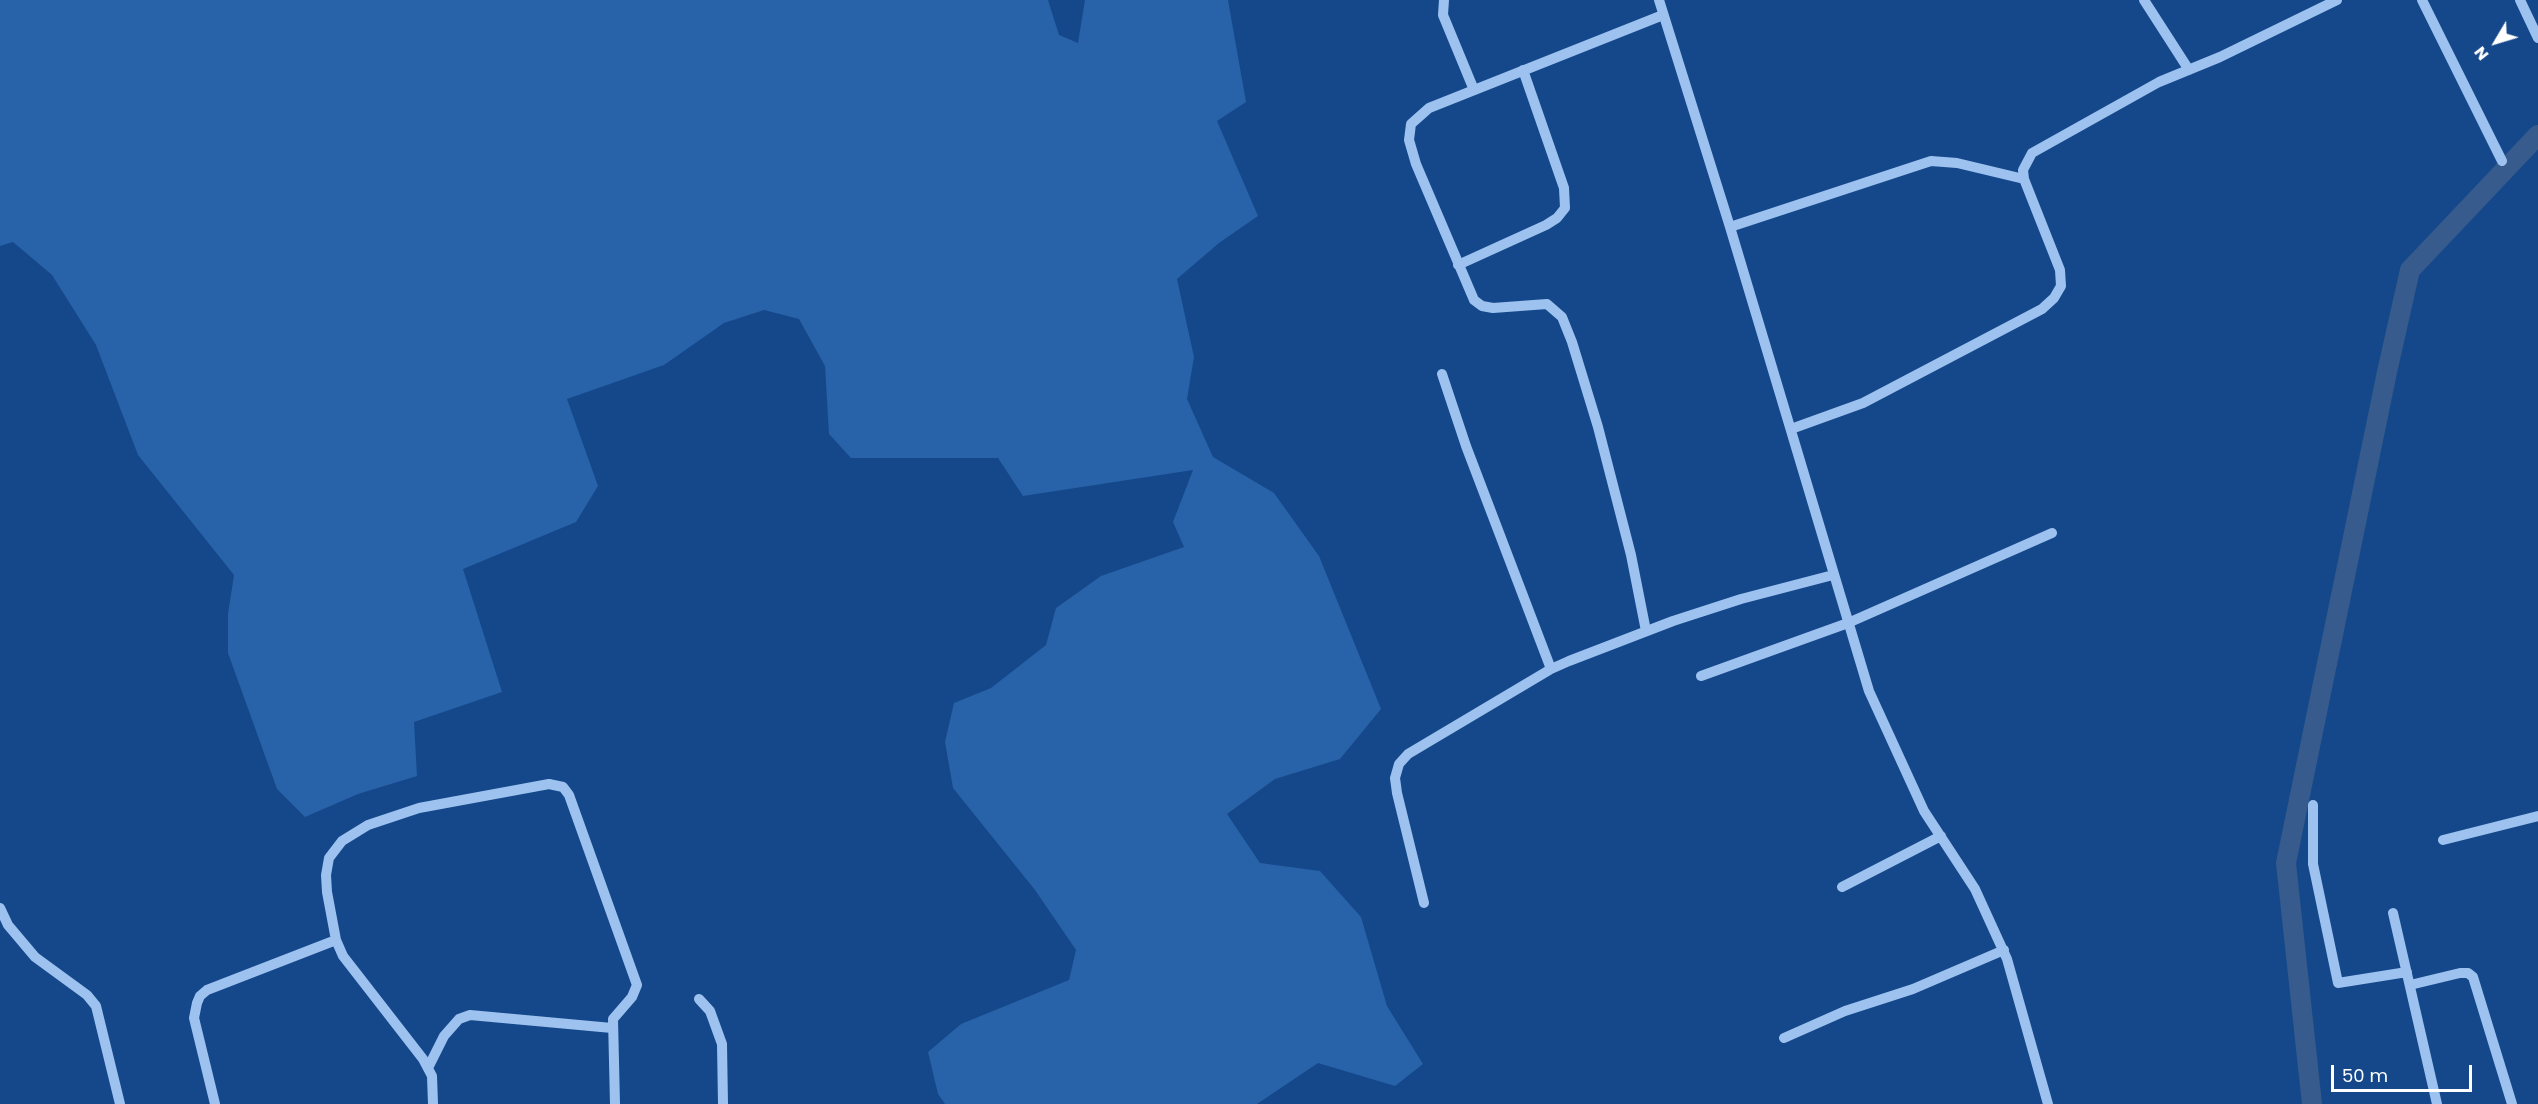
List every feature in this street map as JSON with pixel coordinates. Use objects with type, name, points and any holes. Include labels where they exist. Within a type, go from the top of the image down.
[{"type":"street","points":[[1444,0],[1443,15],[1474,90]]},
{"type":"street","points":[[1659,0],[1730,227],[1869,691],[1924,811],[1975,889],[2004,950],[2048,1104]]},
{"type":"street","points":[[2144,0],[2189,70]]},
{"type":"street","points":[[1791,429],[1863,403],[2042,309],[2054,298],[2061,286],[2060,270],[2024,179],[2023,170],[2032,153],[2130,97],[2220,57],[2337,0]]},
{"type":"street","points":[[2422,0],[2502,161]]},
{"type":"street","points":[[2520,0],[2538,38]]},
{"type":"street","points":[[1646,631],[1631,555],[1598,427],[1562,317],[1547,304],[1493,308],[1482,306],[1470,293],[1409,140],[1411,124],[1419,114],[1663,15]]},
{"type":"street","points":[[1458,265],[1546,225],[1557,218],[1565,208],[1564,188],[1523,70]]},
{"type":"street","points":[[1730,227],[1931,161],[1958,163],[2024,179]]},
{"type":"street","points":[[1443,374],[1466,446],[1551,669]]},
{"type":"street","points":[[1701,676],[1848,623],[2052,533]]},
{"type":"street","points":[[1424,903],[1395,778],[1399,764],[1408,754],[1551,669],[1646,631],[1742,599],[1833,575]]},
{"type":"street","points":[[433,1104],[432,1076],[428,1068],[343,956],[336,940],[326,875],[329,858],[342,841],[368,825],[419,808],[549,784],[558,785],[569,795],[637,985],[632,997],[613,1019],[615,1104]]},
{"type":"street","points":[[2313,805],[2313,864],[2338,983],[2407,972]]},
{"type":"street","points":[[2443,840],[2538,816]]},
{"type":"street","points":[[1842,887],[1941,836]]},
{"type":"street","points":[[0,908],[8,925],[35,957],[87,995],[96,1006],[120,1104]]},
{"type":"street","points":[[2393,913],[2438,1104]]},
{"type":"street","points":[[215,1104],[194,1018],[196,1003],[200,996],[207,990],[336,940]]},
{"type":"street","points":[[1784,1038],[1845,1011],[1913,989],[2004,950]]},
{"type":"street","points":[[2410,985],[2460,973],[2468,973],[2472,977],[2512,1104]]},
{"type":"street","points":[[699,999],[710,1011],[722,1044],[723,1104]]},
{"type":"street","points":[[428,1068],[444,1036],[459,1019],[470,1014],[612,1028]]},
{"type":"shaded area","points":[[0,0],[1048,0],[1059,35],[1078,43],[1085,0],[1228,0],[1246,102],[1217,121],[1258,216],[1219,243],[1177,279],[1194,357],[1187,399],[1213,457],[1274,493],[1319,556],[1381,709],[1340,759],[1275,779],[1227,814],[1260,863],[1320,871],[1361,917],[1387,1006],[1423,1064],[1395,1086],[1318,1063],[1257,1104],[945,1104],[938,1094],[928,1052],[961,1024],[1069,980],[1076,950],[1035,890],[953,788],[945,742],[954,703],[991,688],[1046,645],[1056,608],[1101,576],[1184,547],[1173,522],[1193,470],[1023,496],[998,458],[851,458],[829,434],[825,366],[799,319],[764,310],[724,323],[664,365],[567,399],[598,486],[576,522],[463,569],[502,692],[414,722],[417,776],[358,794],[305,817],[277,789],[228,653],[228,614],[234,575],[138,455],[96,345],[52,275],[13,242],[0,246]]},
{"type":"waterway","points":[[2312,1104],[2286,863],[2410,270],[2538,135]]}]
